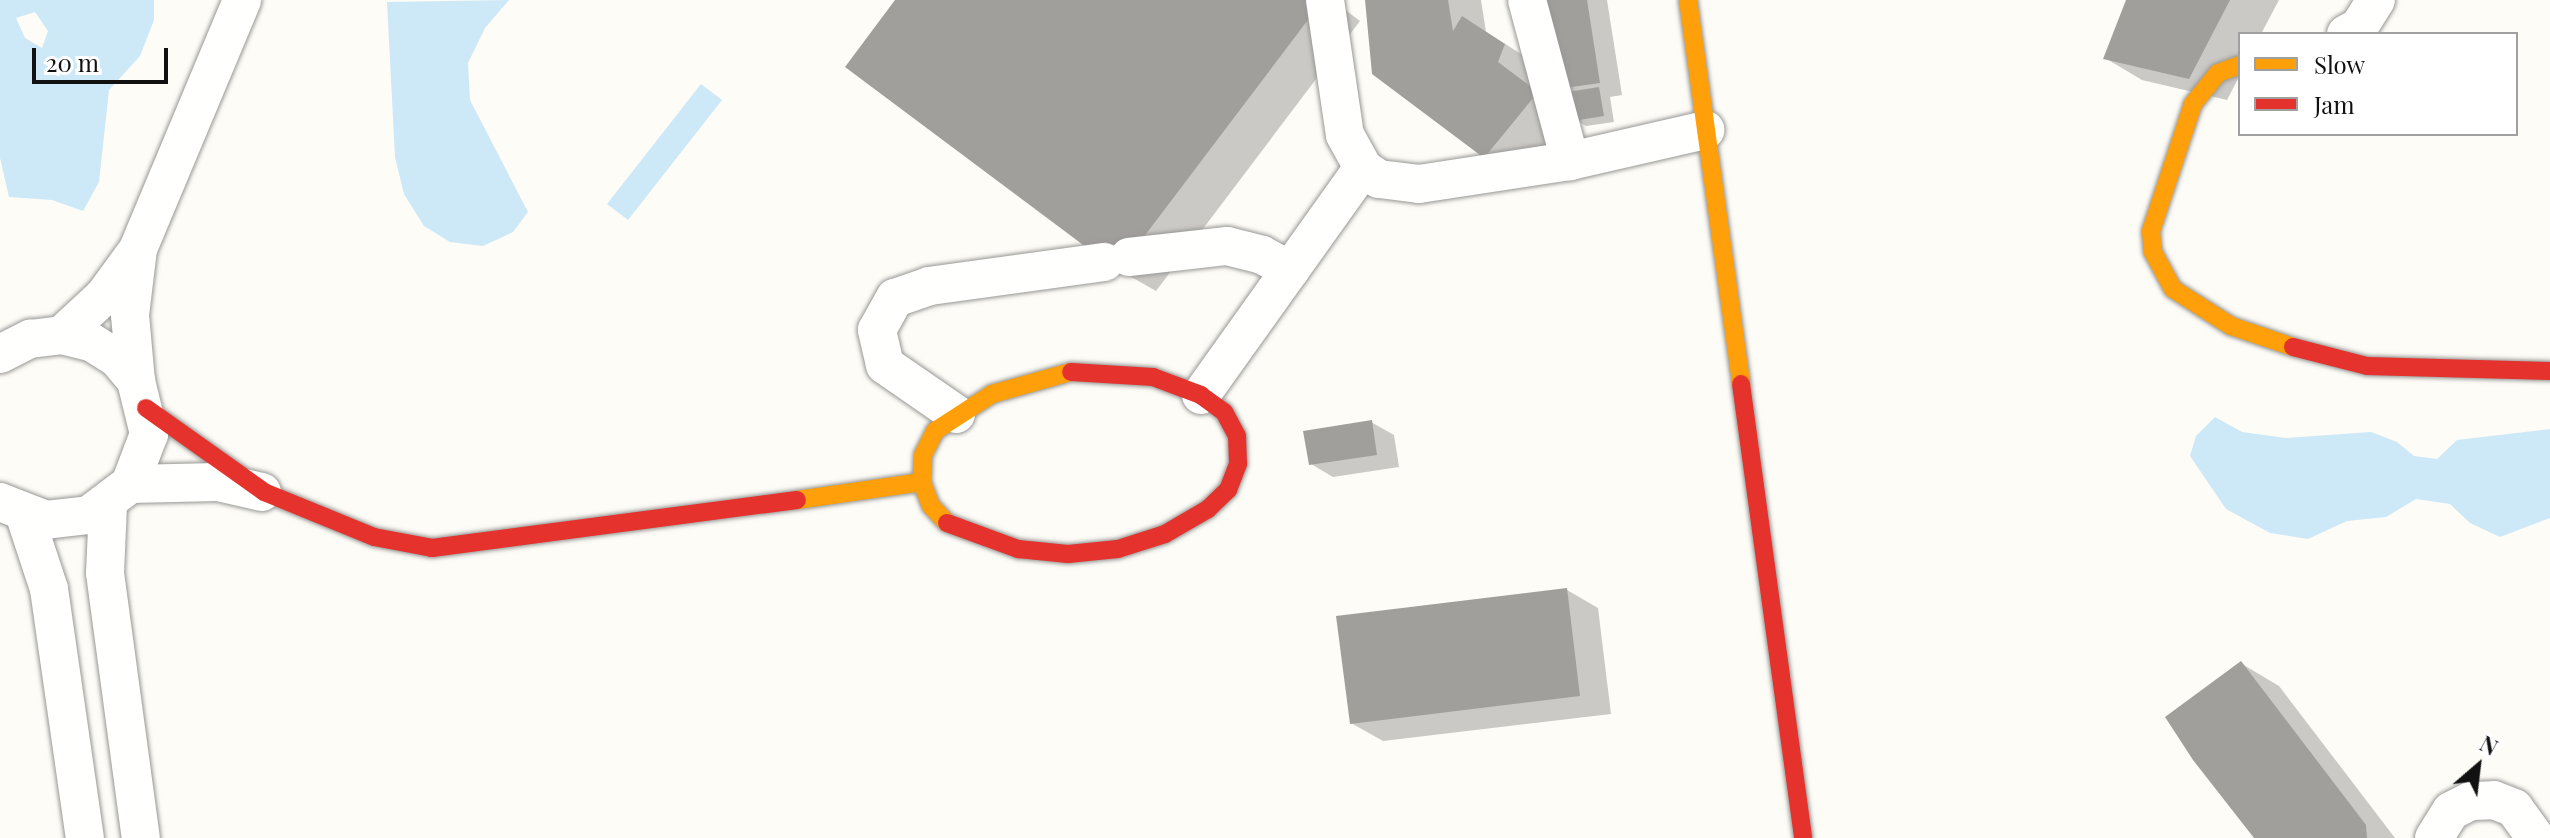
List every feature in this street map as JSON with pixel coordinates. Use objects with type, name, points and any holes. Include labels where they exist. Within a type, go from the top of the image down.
[{"type":"street","points":[[23,338],[104,296],[138,249],[242,0]]},
{"type":"street","points":[[1325,0],[1345,135],[1363,168],[1399,185],[1570,161],[1705,130]]},
{"type":"street","points":[[1527,0],[1570,161]]},
{"type":"street","points":[[1688,0],[1803,838]]},
{"type":"street","points":[[2350,32],[2359,27],[2376,0]]},
{"type":"street","points":[[2238,66],[2218,73],[2193,104],[2151,231],[2161,272],[2173,289],[2231,326],[2321,357],[2367,366],[2550,371]]},
{"type":"street","points":[[1201,395],[1363,168]]},
{"type":"street","points":[[956,414],[885,365],[877,330],[895,298],[929,286],[1227,246],[1262,255],[1290,270]]},
{"type":"street","points":[[138,249],[130,315],[149,434],[119,494],[105,573],[141,838]]},
{"type":"street","points":[[23,338],[91,342],[117,358],[141,395],[264,492]]},
{"type":"street","points":[[1071,372],[1153,377],[1201,395],[1224,412],[1237,436],[1238,464],[1228,490],[1208,509],[1165,534],[1118,549],[1068,554],[1018,549],[970,534],[948,524],[931,506],[922,482],[929,443],[956,414],[992,394],[1071,372]]},
{"type":"street","points":[[8,508],[68,520],[119,494],[218,482],[264,492],[374,537],[432,548],[493,544],[922,482]]},
{"type":"street","points":[[8,508],[49,589],[85,838]]},
{"type":"street","points":[[2434,838],[2451,811],[2471,801],[2494,800],[2514,808],[2536,838]]},
{"type":"water","points":[[0,0],[154,0],[154,20],[140,56],[109,90],[99,182],[83,211],[52,200],[9,197],[0,158]],"holes":[[[35,12],[48,31],[42,48],[25,38],[16,18]]]},
{"type":"water","points":[[509,0],[485,28],[468,63],[470,100],[528,212],[513,232],[483,246],[450,242],[424,226],[404,194],[395,157],[387,2]]},
{"type":"water","points":[[701,84],[722,100],[628,220],[607,204]]},
{"type":"water","points":[[2215,417],[2242,432],[2286,438],[2371,432],[2397,442],[2414,456],[2437,459],[2457,440],[2550,429],[2550,518],[2500,537],[2470,523],[2450,504],[2416,499],[2386,517],[2347,521],[2308,539],[2270,533],[2226,509],[2190,456],[2196,436]]},
{"type":"building","points":[[895,0],[1323,0],[1118,271],[845,67]]},
{"type":"building","points":[[1365,0],[1448,0],[1453,31],[1462,16],[1505,44],[1498,62],[1538,92],[1484,158],[1372,74]]},
{"type":"building","points":[[1544,0],[1587,0],[1600,83],[1558,89]]},
{"type":"building","points":[[2126,0],[2230,0],[2189,79],[2103,59]]},
{"type":"building","points":[[1599,87],[1604,116],[1573,121],[1568,92]]},
{"type":"building","points":[[1372,420],[1377,455],[1309,465],[1303,431]]},
{"type":"building","points":[[1567,588],[1580,696],[1350,724],[1336,616]]},
{"type":"building","points":[[2241,661],[2366,825],[2367,838],[2254,838],[2193,760],[2165,717]]},
{"type":"traffic: slow","points":[[1688,0],[1741,384]]},
{"type":"traffic: slow","points":[[2238,66],[2218,73],[2193,104],[2151,231],[2153,252],[2173,289],[2231,326],[2293,347]]},
{"type":"traffic: slow","points":[[947,523],[931,506],[922,482],[923,455],[935,431],[992,394],[1071,372]]},
{"type":"traffic: slow","points":[[797,500],[922,482]]},
{"type":"traffic: jam","points":[[2293,347],[2367,366],[2550,371]]},
{"type":"traffic: jam","points":[[947,523],[1018,549],[1068,554],[1118,549],[1165,534],[1208,509],[1228,490],[1238,464],[1237,436],[1224,412],[1201,395],[1153,377],[1071,372]]},
{"type":"traffic: jam","points":[[1741,384],[1803,838]]},
{"type":"traffic: jam","points":[[146,408],[264,492],[374,537],[432,548],[797,500]]}]
